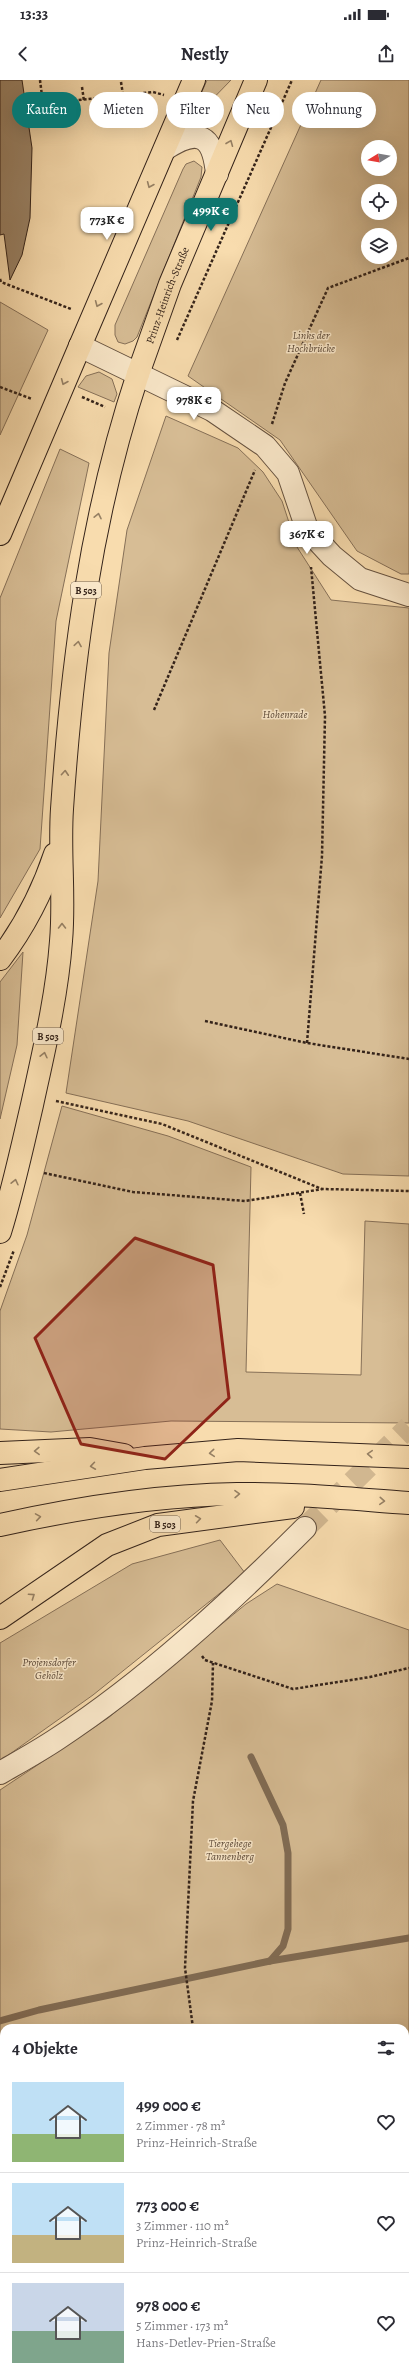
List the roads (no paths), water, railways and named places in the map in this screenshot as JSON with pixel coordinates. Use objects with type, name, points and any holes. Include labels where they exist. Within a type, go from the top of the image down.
[{"type":"main road","points":[[0,534],[194,80]]},
{"type":"main road","name":"Prinz-Heinrich-Straße","points":[[138,374],[170,284],[256,80]]},
{"type":"main road","name":"B 503","points":[[0,1232],[11,1196],[49,1031],[62,940],[61,835],[72,678],[98,516],[124,415],[138,374]]},
{"type":"main road","points":[[0,959],[15,938],[45,887],[61,835]]},
{"type":"main road","points":[[0,1453],[90,1449],[145,1458]]},
{"type":"main road","points":[[0,1480],[145,1458],[238,1450],[409,1457]]},
{"type":"main road","name":"B 503","points":[[0,1525],[33,1518],[142,1501],[237,1494],[409,1503]]},
{"type":"main road","name":"B 503","points":[[0,1618],[107,1545],[158,1525],[355,1499]]},
{"type":"street","points":[[165,149],[194,136],[205,139],[212,147],[217,174]]},
{"type":"street","points":[[80,346],[138,374],[156,385],[212,410],[265,446],[288,473],[307,529],[332,556],[360,579],[409,595]]},
{"type":"street","points":[[0,1773],[58,1739],[136,1681],[241,1593],[305,1528]]},
{"type":"waterway","points":[[251,1757],[283,1825],[288,1853],[288,1929],[283,1946],[270,1961]]},
{"type":"waterway","points":[[0,2021],[39,2010],[270,1961],[409,1938]]},
{"type":"tunnel","points":[[305,1528],[409,1427]]},
{"type":"park label","name":"Links der Hochbrücke","points":[[311,341]]},
{"type":"park label","name":"Hohenrade","points":[[285,714]]},
{"type":"park label","name":"Projensdorfer Gehölz","points":[[49,1668]]},
{"type":"park label","name":"Tiergehege Tannenberg","points":[[230,1849]]}]
